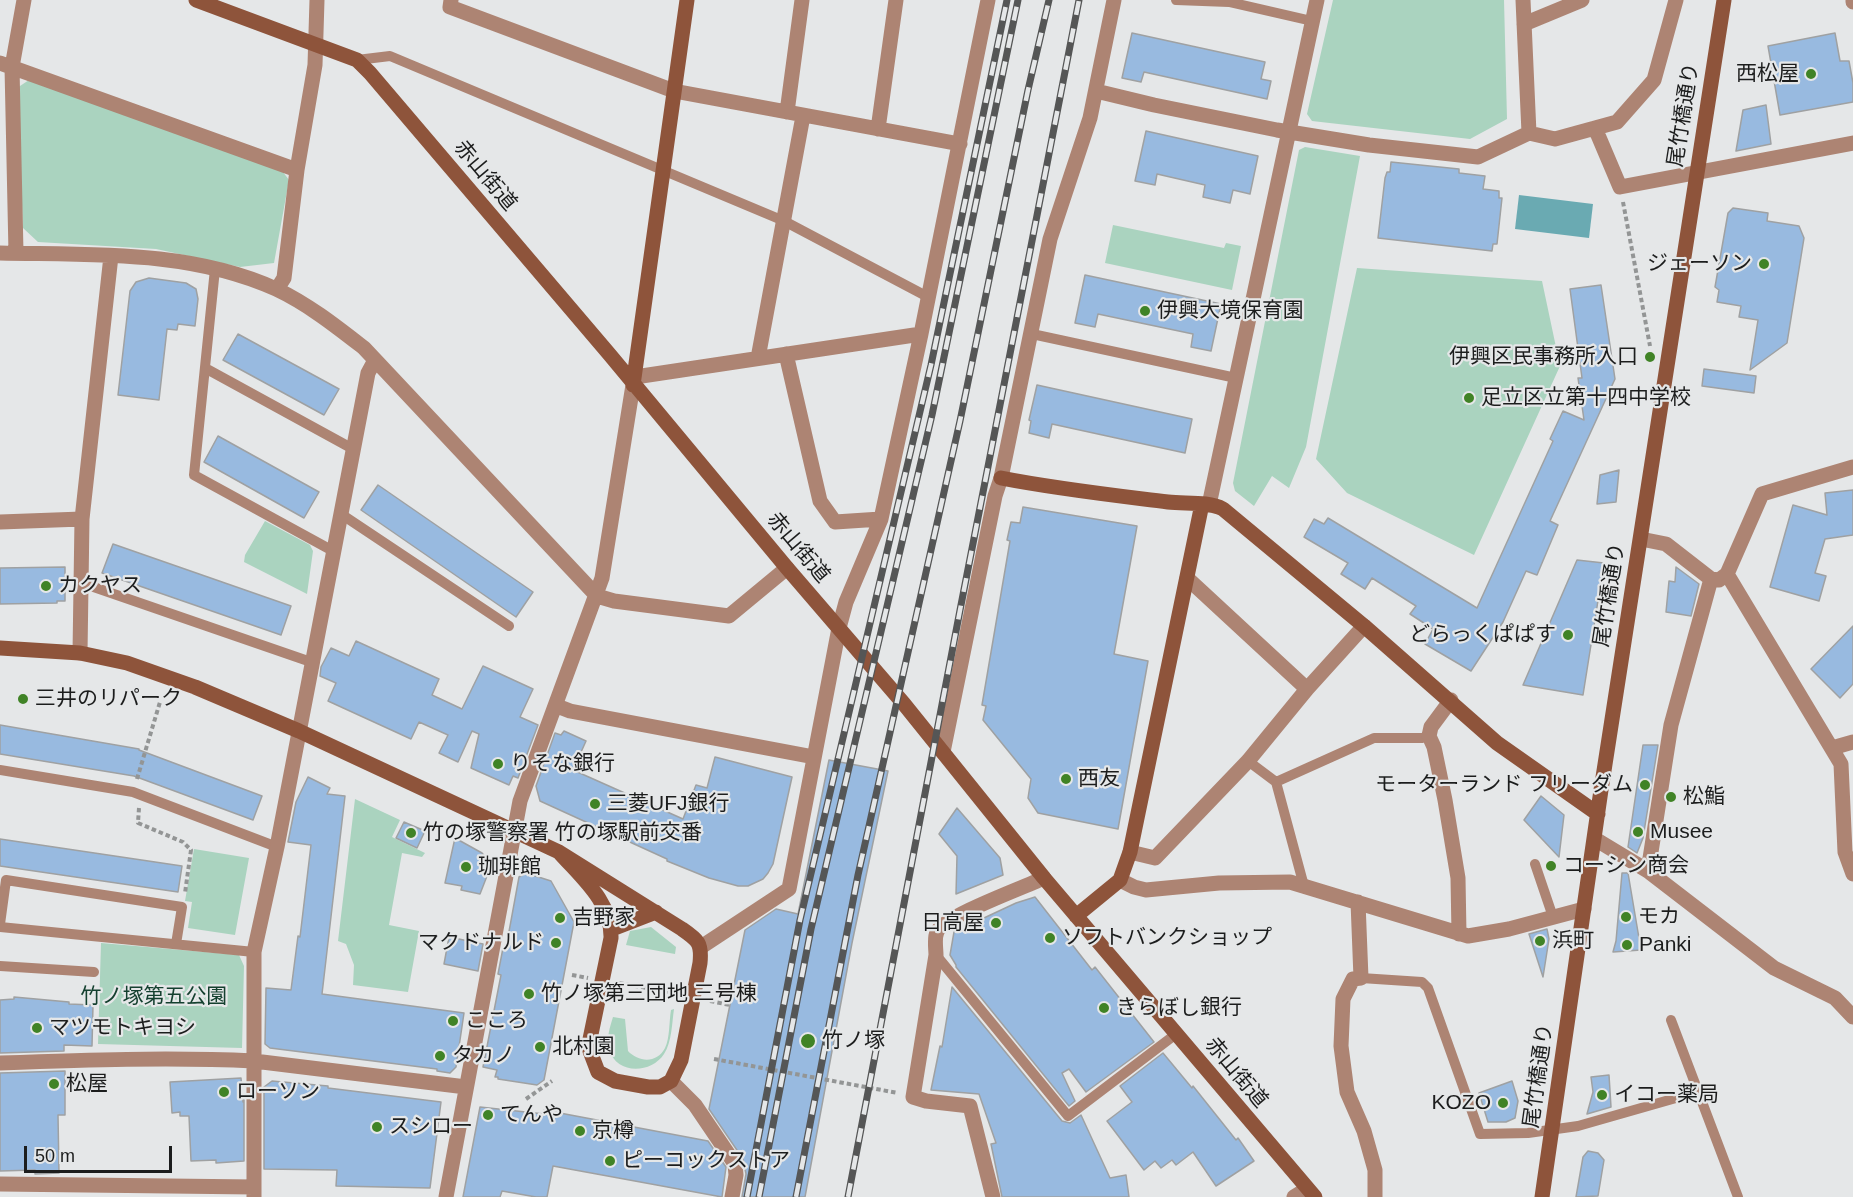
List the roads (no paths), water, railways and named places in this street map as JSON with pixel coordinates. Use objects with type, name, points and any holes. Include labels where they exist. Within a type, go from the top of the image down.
[{"type":"street","points":[[16,253],[6,65],[24,0]]},
{"type":"street","name":"赤山街道","points":[[196,0],[357,60],[370,73],[634,381],[787,568],[943,752],[1044,878],[1176,1034],[1305,1194]]},
{"type":"street","points":[[277,289],[284,278],[297,171],[315,66],[317,0]]},
{"type":"street","points":[[451,0],[450,7],[674,91],[960,144]]},
{"type":"street","points":[[446,1197],[520,801],[557,706],[602,578],[634,381],[687,0]]},
{"type":"street","points":[[787,112],[802,0]]},
{"type":"street","points":[[878,129],[896,0]]},
{"type":"street","points":[[701,947],[789,889],[839,628],[846,602],[881,519],[921,334],[988,0]]},
{"type":"street","points":[[943,752],[994,496],[1001,478],[1050,239],[1090,118],[1114,0]]},
{"type":"street","points":[[1076,916],[1120,880],[1130,852],[1187,578],[1236,378],[1317,0]]},
{"type":"street","points":[[1523,0],[1529,133]]},
{"type":"street","points":[[1524,24],[1582,0]]},
{"type":"street","points":[[1096,91],[1287,132],[1369,145],[1478,158],[1529,133],[1555,139],[1617,122],[1654,80],[1676,0]]},
{"type":"street","name":"尾竹橋通り","points":[[1542,1197],[1598,814],[1724,0]]},
{"type":"street","points":[[6,65],[297,171]]},
{"type":"street","points":[[759,358],[803,116]]},
{"type":"street","points":[[1595,128],[1620,187],[1853,143]]},
{"type":"street","points":[[0,253],[166,260],[215,269],[277,289],[333,324],[364,348],[597,596],[614,601],[729,616],[787,568]]},
{"type":"street","points":[[80,653],[82,519],[111,256]]},
{"type":"street","points":[[634,381],[759,358],[921,334]]},
{"type":"street","points":[[786,354],[820,501],[835,522],[881,519]]},
{"type":"street","points":[[0,1184],[254,1192],[254,952],[277,847],[368,373],[375,360]]},
{"type":"street","points":[[1641,539],[1666,544],[1711,579],[1719,580],[1727,574],[1761,494],[1853,467]]},
{"type":"street","points":[[1001,478],[1045,486],[1216,505],[1364,626],[1497,743],[1598,814]]},
{"type":"street","points":[[0,522],[82,519]]},
{"type":"street","points":[[1727,574],[1841,764],[1845,852],[1853,874]]},
{"type":"street","points":[[1187,578],[1307,689]]},
{"type":"street","points":[[1648,871],[1671,725],[1711,579]]},
{"type":"street","points":[[1130,852],[1155,858],[1248,761],[1307,689],[1364,626]]},
{"type":"street","points":[[0,648],[80,653],[127,663],[165,675],[299,731],[559,852],[656,912],[695,939],[701,947],[700,963],[681,1060],[671,1082],[660,1087],[648,1087],[615,1081],[598,1072],[593,1062],[590,1039],[612,929],[609,917],[599,898],[559,852]]},
{"type":"street","points":[[1450,700],[1431,727],[1429,736],[1434,747],[1445,800],[1458,878],[1459,934]]},
{"type":"street","points":[[557,706],[570,711],[814,757]]},
{"type":"street","points":[[1832,748],[1853,742]]},
{"type":"street","points":[[1595,839],[1648,871],[1774,968],[1834,998],[1853,1017]]},
{"type":"street","points":[[993,1197],[970,1106],[926,1101],[913,1096],[936,955],[936,932],[943,924],[968,910],[1044,878]]},
{"type":"street","points":[[1120,880],[1146,890],[1220,884],[1290,882],[1468,936],[1499,931],[1584,909]]},
{"type":"street","points":[[1358,903],[1360,978],[1353,979],[1343,999],[1341,1046],[1347,1092],[1364,1131],[1375,1170],[1375,1197]]},
{"type":"street","points":[[612,929],[656,912]]},
{"type":"street","points":[[0,1063],[86,1060],[254,1061],[466,1087]]},
{"type":"street","points":[[671,1082],[694,1105],[735,1164],[736,1175],[732,1197]]},
{"type":"lane","points":[[1176,0],[1229,2],[1312,21]]},
{"type":"lane","points":[[357,60],[390,56],[784,221],[928,297]]},
{"type":"lane","points":[[215,269],[194,475],[333,551]]},
{"type":"lane","points":[[1032,334],[1236,378]]},
{"type":"lane","points":[[205,368],[353,449]]},
{"type":"lane","points":[[341,514],[509,626]]},
{"type":"lane","points":[[82,583],[312,662]]},
{"type":"lane","points":[[1276,782],[1374,738],[1429,736]]},
{"type":"lane","points":[[1248,761],[1276,782],[1304,886]]},
{"type":"lane","points":[[0,770],[133,792],[277,847]]},
{"type":"lane","points":[[1535,864],[1553,917]]},
{"type":"lane","points":[[176,944],[182,907],[6,880],[0,926],[254,952]]},
{"type":"lane","points":[[936,955],[1068,1116],[1176,1034]]},
{"type":"lane","points":[[0,966],[94,972]]},
{"type":"lane","points":[[1360,978],[1422,981],[1428,988],[1480,1134],[1528,1133],[1578,1126],[1697,1092]]},
{"type":"lane","points":[[1671,1020],[1738,1197]]},
{"type":"water","points":[[1519,195],[1593,204],[1589,238],[1515,229]]},
{"type":"railway","points":[[747,1197],[800,920],[931,365],[1007,0]]},
{"type":"railway","points":[[759,1197],[811,929],[932,415],[1018,0]]},
{"type":"railway","points":[[796,1197],[858,875],[960,421],[1028,90],[1049,0]]},
{"type":"railway","points":[[848,1197],[1079,0]]},
{"type":"place","name":"西松屋","points":[[1811,74]]},
{"type":"place","name":"ジェーソン","points":[[1764,264]]},
{"type":"place","name":"伊興大境保育園","points":[[1145,311]]},
{"type":"place","name":"伊興区民事務所入口","points":[[1650,357]]},
{"type":"place","name":"足立区立第十四中学校","points":[[1469,398]]},
{"type":"place","name":"カクヤス","points":[[46,586]]},
{"type":"place","name":"どらっくぱぱす","points":[[1568,635]]},
{"type":"place","name":"三井のリパーク","points":[[23,699]]},
{"type":"place","name":"りそな銀行","points":[[498,764]]},
{"type":"place","name":"西友","points":[[1066,779]]},
{"type":"place","name":"モーターランド フリーダム","points":[[1645,785]]},
{"type":"place","name":"松鮨","points":[[1671,797]]},
{"type":"place","name":"三菱UFJ銀行","points":[[595,804]]},
{"type":"place","name":"Musee","points":[[1638,832]]},
{"type":"place","name":"竹の塚警察署 竹の塚駅前交番","points":[[411,833]]},
{"type":"place","name":"コーシン商会","points":[[1551,866]]},
{"type":"place","name":"珈琲館","points":[[466,867]]},
{"type":"place","name":"モカ","points":[[1626,917]]},
{"type":"place","name":"吉野家","points":[[560,918]]},
{"type":"place","name":"日高屋","points":[[996,923]]},
{"type":"place","name":"ソフトバンクショップ","points":[[1050,938]]},
{"type":"place","name":"浜町","points":[[1540,941]]},
{"type":"place","name":"マクドナルド","points":[[556,943]]},
{"type":"place","name":"Panki","points":[[1627,945]]},
{"type":"place","name":"竹ノ塚第三団地 三号棟","points":[[529,994]]},
{"type":"place","name":"きらぼし銀行","points":[[1104,1008]]},
{"type":"place","name":"こころ","points":[[453,1021]]},
{"type":"place","name":"マツモトキヨシ","points":[[37,1028]]},
{"type":"place","name":"竹ノ塚","points":[[808,1041]]},
{"type":"place","name":"北村園","points":[[540,1047]]},
{"type":"place","name":"タカノ","points":[[440,1056]]},
{"type":"place","name":"松屋","points":[[54,1084]]},
{"type":"place","name":"ローソン","points":[[224,1092]]},
{"type":"place","name":"イコー薬局","points":[[1602,1095]]},
{"type":"place","name":"KOZO","points":[[1503,1103]]},
{"type":"place","name":"てんや","points":[[488,1115]]},
{"type":"place","name":"スシロー","points":[[377,1127]]},
{"type":"place","name":"京樽","points":[[580,1131]]},
{"type":"place","name":"ピーコックストア","points":[[610,1161]]},
{"type":"park label","name":"竹ノ塚第五公園","points":[[154,997]]}]
